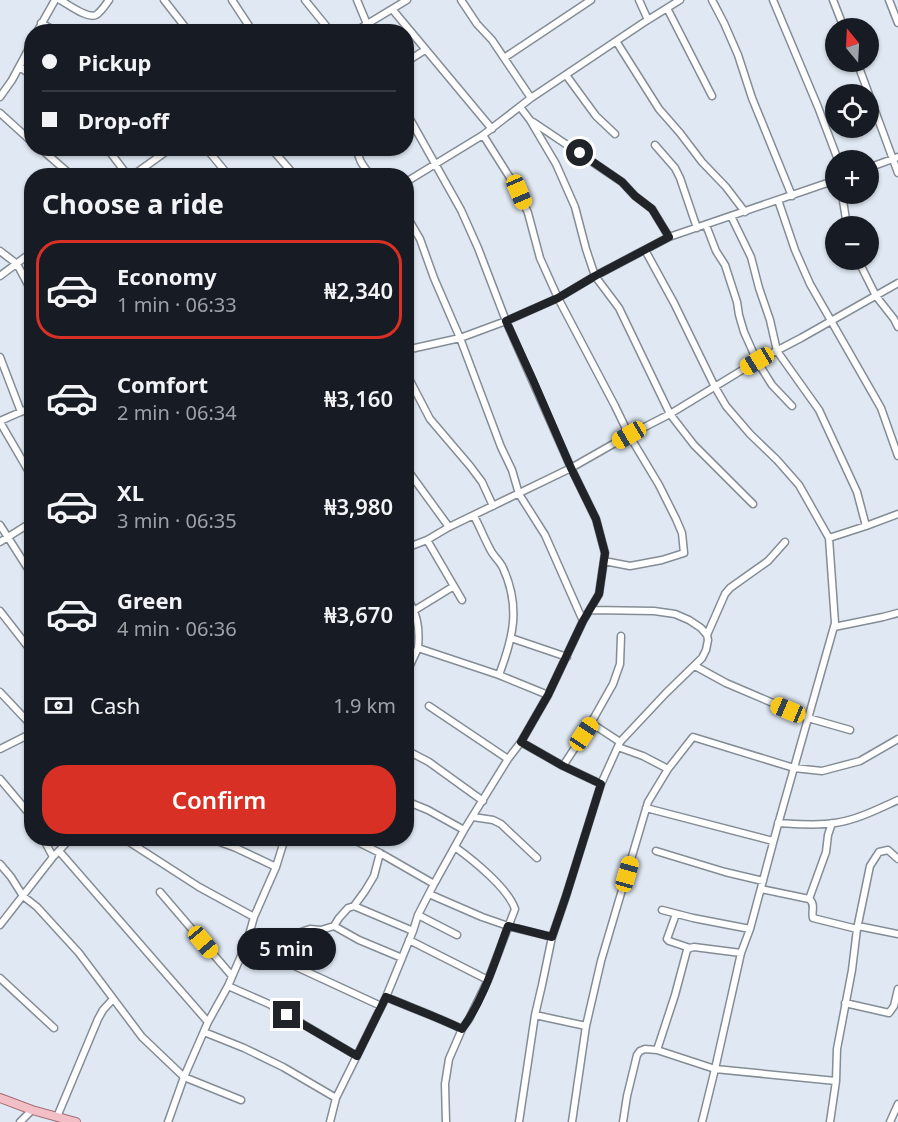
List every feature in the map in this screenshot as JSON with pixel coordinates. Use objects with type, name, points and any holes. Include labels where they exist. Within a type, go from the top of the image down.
[{"type":"main road","points":[[0,1098],[32,1110],[76,1122]]},
{"type":"street","points":[[41,23],[55,0]]},
{"type":"street","points":[[60,0],[91,16],[97,15],[109,0]]},
{"type":"street","points":[[164,0],[183,24]]},
{"type":"street","points":[[232,0],[248,24]]},
{"type":"street","points":[[305,0],[324,24]]},
{"type":"street","points":[[357,0],[367,24],[407,0]]},
{"type":"street","points":[[462,0],[531,98]]},
{"type":"street","points":[[504,58],[591,0]]},
{"type":"street","points":[[639,0],[648,20]]},
{"type":"street","points":[[414,177],[483,135],[531,98],[680,0]]},
{"type":"street","points":[[712,0],[731,39],[792,196]]},
{"type":"street","points":[[773,0],[834,150]]},
{"type":"street","points":[[833,0],[840,18]]},
{"type":"street","points":[[890,0],[898,23]]},
{"type":"street","points":[[667,8],[712,96]]},
{"type":"street","points":[[392,9],[404,24]]},
{"type":"street","points":[[414,36],[492,129]]},
{"type":"street","points":[[616,41],[659,109],[745,212]]},
{"type":"street","points":[[414,57],[425,50]]},
{"type":"street","points":[[0,98],[24,59]]},
{"type":"street","points":[[20,67],[24,70]]},
{"type":"street","points":[[861,72],[896,158],[898,173]]},
{"type":"street","points":[[566,75],[596,116],[615,134]]},
{"type":"street","points":[[520,106],[556,164],[575,207],[595,276],[619,308],[670,414],[693,445],[753,504]]},
{"type":"street","points":[[0,113],[24,135]]},
{"type":"street","points":[[530,120],[622,182],[652,209],[669,237]]},
{"type":"street","points":[[330,1122],[336,1098],[386,997],[418,915],[464,830],[521,742],[548,695],[583,621],[599,594],[605,553],[596,519],[506,321],[461,210],[414,128]]},
{"type":"street","points":[[483,135],[519,192],[528,213],[540,258],[558,298],[629,435],[659,485],[682,533],[684,553],[630,566],[604,561]]},
{"type":"street","points":[[655,145],[675,168],[697,228]]},
{"type":"street","points":[[49,156],[63,168]]},
{"type":"street","points":[[114,156],[123,168]]},
{"type":"street","points":[[142,168],[159,156]]},
{"type":"street","points":[[213,156],[222,168]]},
{"type":"street","points":[[278,156],[288,168]]},
{"type":"street","points":[[879,164],[896,158]]},
{"type":"street","points":[[414,348],[459,338],[506,321],[558,298],[669,237],[825,184]]},
{"type":"street","points":[[778,200],[810,284],[881,408],[898,456]]},
{"type":"street","points":[[731,216],[751,257],[777,351],[819,410],[857,492],[866,526]]},
{"type":"street","points":[[706,225],[716,251],[725,265],[744,332],[757,361],[772,385],[792,406]]},
{"type":"street","points":[[414,229],[512,470],[519,494],[545,535],[583,621]]},
{"type":"street","points":[[645,250],[674,303],[714,387],[726,406],[799,485],[828,538],[835,623],[750,929],[741,953],[702,1122]]},
{"type":"street","points":[[0,251],[17,264],[24,277]]},
{"type":"street","points":[[0,276],[24,258]]},
{"type":"street","points":[[863,270],[876,296],[898,327]]},
{"type":"street","points":[[414,545],[571,468],[898,283]]},
{"type":"street","points":[[0,357],[21,412]]},
{"type":"street","points":[[414,388],[430,419],[482,482],[493,506]]},
{"type":"street","points":[[24,411],[0,421],[24,463]]},
{"type":"street","points":[[414,479],[449,527]]},
{"type":"street","points":[[828,538],[898,514]]},
{"type":"street","points":[[474,516],[490,550],[502,566],[514,607],[514,626],[509,649],[499,675]]},
{"type":"street","points":[[0,525],[24,562]]},
{"type":"street","points":[[0,542],[24,527]]},
{"type":"street","points":[[428,540],[462,600]]},
{"type":"street","points":[[706,634],[730,588],[768,561],[785,542]]},
{"type":"street","points":[[414,657],[418,648],[420,630],[415,610],[454,586]]},
{"type":"street","points":[[519,1122],[535,1015],[552,937],[601,784],[619,745],[666,693],[702,658],[708,640],[701,628],[675,614],[654,611],[590,610]]},
{"type":"street","points":[[0,611],[24,642]]},
{"type":"street","points":[[834,627],[898,613]]},
{"type":"street","points":[[563,766],[591,723],[616,677],[620,664],[621,636]]},
{"type":"street","points":[[511,638],[567,657]]},
{"type":"street","points":[[418,648],[499,675],[548,695]]},
{"type":"street","points":[[695,666],[726,683],[808,718],[850,730]]},
{"type":"street","points":[[0,692],[24,718]]},
{"type":"street","points":[[429,706],[508,759]]},
{"type":"street","points":[[591,723],[619,745],[668,769]]},
{"type":"street","points":[[0,749],[24,737]]},
{"type":"street","points":[[572,1122],[586,1026],[601,961],[646,808],[668,769],[693,737],[794,768],[822,771],[860,761],[898,739]]},
{"type":"street","points":[[521,742],[601,784]]},
{"type":"street","points":[[414,754],[429,762],[483,801]]},
{"type":"street","points":[[0,779],[24,808]]},
{"type":"street","points":[[778,824],[832,824],[859,817],[898,800]]},
{"type":"street","points":[[414,804],[464,830]]},
{"type":"street","points":[[646,808],[773,841]]},
{"type":"street","points":[[473,817],[493,820],[501,824],[537,858]]},
{"type":"street","points":[[809,899],[826,852],[832,824]]},
{"type":"street","points":[[48,846],[53,857]]},
{"type":"street","points":[[0,925],[64,846]]},
{"type":"street","points":[[135,846],[199,887],[254,917]]},
{"type":"street","points":[[231,846],[276,867]]},
{"type":"street","points":[[168,1122],[184,1077],[208,1022],[248,942],[254,917],[283,846]]},
{"type":"street","points":[[366,846],[434,884]]},
{"type":"street","points":[[446,1122],[445,1084],[449,1059],[488,980],[515,909],[513,903],[495,882],[455,847]]},
{"type":"street","points":[[830,1122],[836,1082],[837,1049],[870,866],[879,852],[888,850],[898,859]]},
{"type":"street","points":[[59,851],[208,1022]]},
{"type":"street","points":[[656,851],[763,881]]},
{"type":"street","points":[[288,963],[301,932],[334,926],[348,908],[354,906],[374,876],[380,853]]},
{"type":"street","points":[[0,864],[24,896],[79,953],[142,1037],[184,1077],[241,1100]]},
{"type":"street","points":[[761,889],[809,899],[812,901],[812,916],[815,920],[898,934]]},
{"type":"street","points":[[160,891],[232,976]]},
{"type":"street","points":[[429,894],[482,917],[552,937]]},
{"type":"street","points":[[354,906],[413,931]]},
{"type":"street","points":[[662,910],[750,929]]},
{"type":"street","points":[[676,914],[668,940],[690,948],[741,953]]},
{"type":"street","points":[[418,915],[457,935]]},
{"type":"street","points":[[334,926],[359,940],[402,958]]},
{"type":"street","points":[[409,940],[488,980]]},
{"type":"street","points":[[248,942],[381,1006]]},
{"type":"street","points":[[657,1050],[687,950],[690,948]]},
{"type":"street","points":[[0,978],[54,1028]]},
{"type":"street","points":[[228,986],[269,1004],[357,1056]]},
{"type":"street","points":[[845,1003],[890,1012],[894,1006],[898,989]]},
{"type":"street","points":[[386,997],[462,1029]]},
{"type":"street","points":[[57,1117],[98,1019],[113,999]]},
{"type":"street","points":[[535,1015],[586,1026]]},
{"type":"street","points":[[204,1032],[283,1066],[336,1098]]},
{"type":"street","points":[[623,1122],[637,1055],[645,1049],[657,1050],[715,1069],[836,1082]]},
{"type":"street","points":[[890,1122],[898,1104]]},
{"type":"street","points":[[20,1122],[32,1110]]},
{"type":"route","points":[[287,1015],[357,1056],[386,997],[462,1029],[488,980],[508,926],[552,937],[566,896],[601,784],[521,742],[548,695],[583,621],[599,594],[605,553],[596,519],[506,321],[558,298],[669,237],[652,209],[622,182],[580,153]]}]
